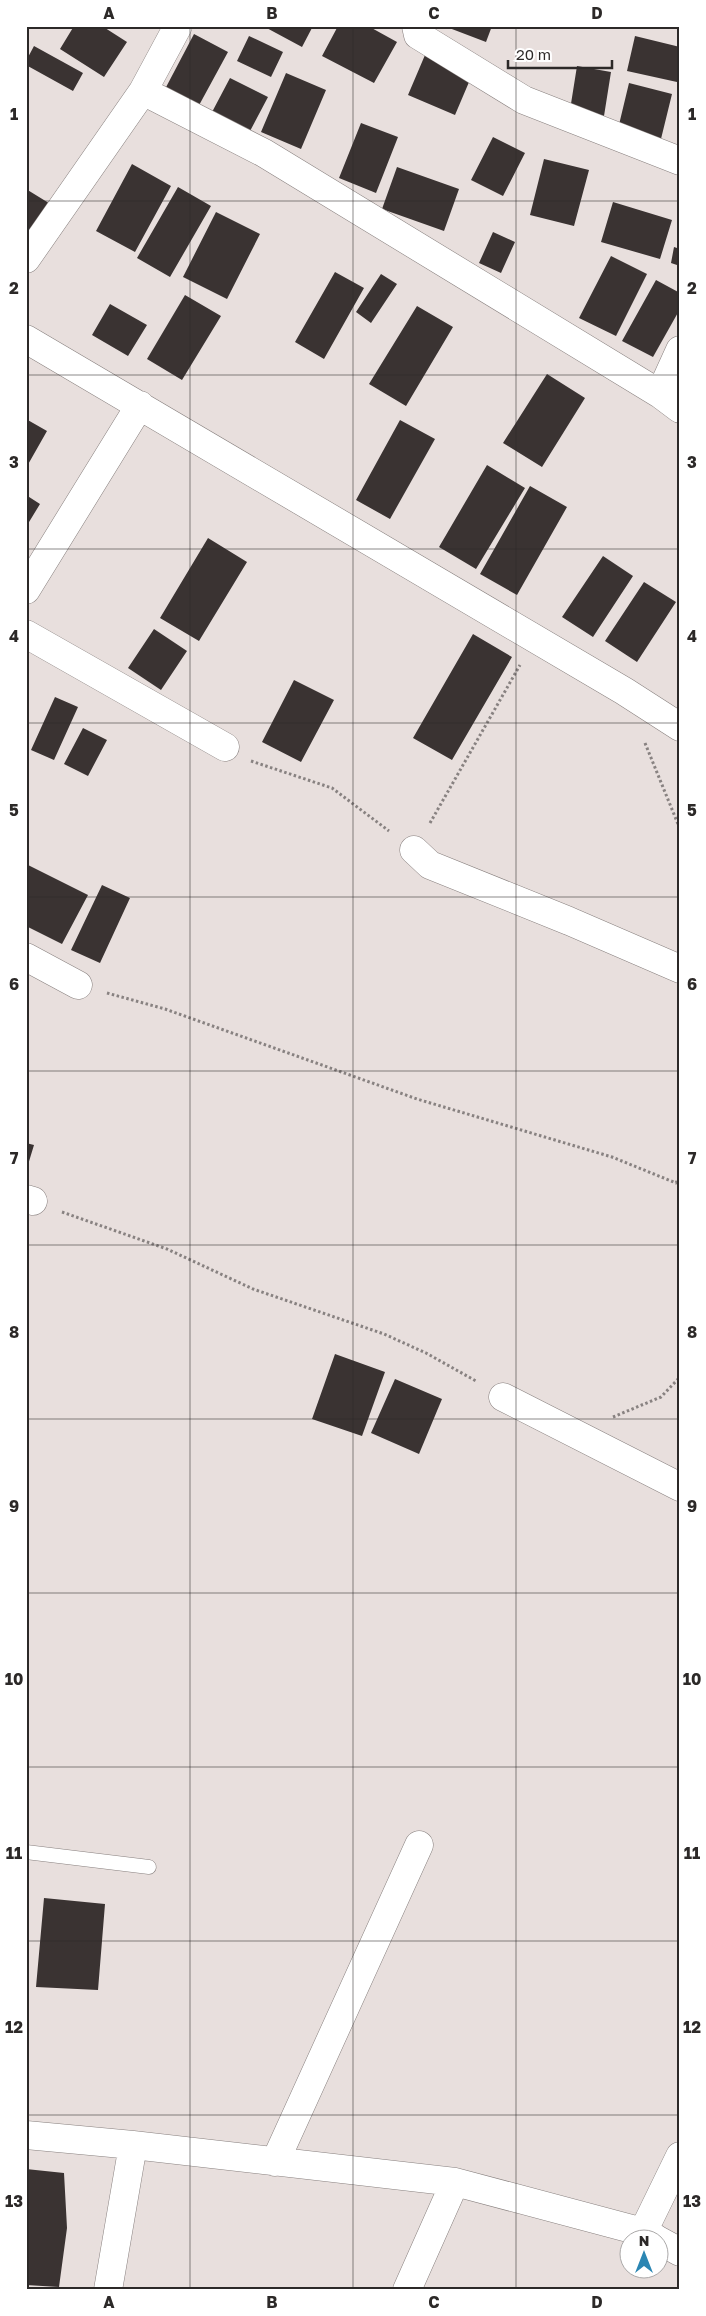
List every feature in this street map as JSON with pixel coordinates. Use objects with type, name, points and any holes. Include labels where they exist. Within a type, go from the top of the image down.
[{"type":"street","points":[[26,259],[143,91],[178,26]]},
{"type":"street","points":[[416,26],[418,35],[524,100],[680,161]]},
{"type":"street","points":[[143,91],[264,154],[670,402],[680,350]]},
{"type":"street","points":[[26,339],[535,639],[680,727]]},
{"type":"street","points":[[26,590],[140,405]]},
{"type":"street","points":[[26,634],[225,747]]},
{"type":"street","points":[[414,850],[430,866],[570,921],[680,969]]},
{"type":"street","points":[[26,957],[78,985]]},
{"type":"street","points":[[503,1397],[680,1487]]},
{"type":"street","points":[[275,2162],[419,1845]]},
{"type":"street","points":[[26,2136],[133,2145],[455,2182],[620,2228]]},
{"type":"street","points":[[108,2290],[133,2145]]},
{"type":"street","points":[[655,2228],[680,2156]]},
{"type":"street","points":[[407,2290],[455,2182]]},
{"type":"street","points":[[668,2246],[680,2252]]},
{"type":"lane","points":[[26,1852],[149,1867]]},
{"type":"path","points":[[225,747],[257,764],[332,788],[414,850],[535,639]]},
{"type":"path","points":[[624,692],[680,829]]},
{"type":"path","points":[[78,985],[165,1009],[417,1099],[612,1157],[678,1184],[680,1176]]},
{"type":"path","points":[[30,1200],[168,1249],[253,1290],[384,1334],[454,1367],[503,1397]]},
{"type":"path","points":[[605,1417],[614,1417],[661,1397],[680,1377]]},
{"type":"building","points":[[74,26],[102,26],[127,42],[104,77],[60,49]]},
{"type":"building","points":[[263,26],[313,26],[302,47]]},
{"type":"building","points":[[338,26],[368,26],[397,42],[374,83],[322,56]]},
{"type":"building","points":[[444,26],[492,26],[486,42]]},
{"type":"building","points":[[194,34],[228,52],[197,109],[164,91]]},
{"type":"building","points":[[249,36],[283,52],[271,77],[237,61]]},
{"type":"building","points":[[635,36],[680,47],[680,69],[677,82],[627,71]]},
{"type":"building","points":[[34,46],[83,73],[73,91],[26,65],[26,61]]},
{"type":"building","points":[[425,55],[472,75],[455,115],[408,95]]},
{"type":"building","points":[[577,66],[611,72],[604,116],[570,110]]},
{"type":"building","points":[[286,73],[326,90],[301,149],[261,132]]},
{"type":"building","points":[[230,78],[268,97],[249,133],[211,114]]},
{"type":"building","points":[[629,83],[672,94],[660,143],[617,133]]},
{"type":"building","points":[[361,123],[398,137],[376,193],[339,178]]},
{"type":"building","points":[[493,137],[525,153],[503,196],[471,180]]},
{"type":"building","points":[[544,159],[589,170],[574,226],[530,215]]},
{"type":"building","points":[[132,164],[171,186],[135,252],[96,231]]},
{"type":"building","points":[[397,167],[459,189],[444,231],[382,209]]},
{"type":"building","points":[[178,187],[211,206],[170,277],[137,258]]},
{"type":"building","points":[[26,189],[52,205],[26,246]]},
{"type":"building","points":[[613,202],[672,220],[660,259],[601,242]]},
{"type":"building","points":[[216,212],[260,234],[227,299],[183,277]]},
{"type":"building","points":[[493,232],[515,242],[501,273],[479,263]]},
{"type":"building","points":[[674,247],[680,249],[680,266],[671,263]]},
{"type":"building","points":[[611,256],[647,274],[616,336],[579,318]]},
{"type":"building","points":[[335,272],[364,288],[324,359],[295,342]]},
{"type":"building","points":[[381,274],[397,284],[371,323],[356,312]]},
{"type":"building","points":[[656,280],[680,293],[680,309],[653,357],[622,341]]},
{"type":"building","points":[[185,295],[221,316],[182,380],[147,359]]},
{"type":"building","points":[[110,304],[147,325],[128,356],[92,335]]},
{"type":"building","points":[[417,306],[453,327],[406,406],[369,384]]},
{"type":"building","points":[[547,374],[585,398],[542,467],[503,443]]},
{"type":"building","points":[[26,419],[47,431],[26,468]]},
{"type":"building","points":[[400,420],[435,439],[390,519],[356,500]]},
{"type":"building","points":[[487,465],[525,488],[476,569],[439,547]]},
{"type":"building","points":[[530,486],[567,507],[517,595],[480,574]]},
{"type":"building","points":[[26,495],[40,504],[26,527]]},
{"type":"building","points":[[208,538],[247,562],[199,641],[160,618]]},
{"type":"building","points":[[603,556],[633,576],[593,637],[562,617]]},
{"type":"building","points":[[644,582],[676,602],[637,662],[605,641]]},
{"type":"building","points":[[154,629],[187,651],[161,690],[128,668]]},
{"type":"building","points":[[473,634],[512,657],[452,760],[413,738]]},
{"type":"building","points":[[294,680],[334,700],[301,762],[262,742]]},
{"type":"building","points":[[55,697],[78,707],[54,760],[31,750]]},
{"type":"building","points":[[83,728],[107,740],[88,776],[64,764]]},
{"type":"building","points":[[26,864],[88,895],[62,944],[26,926]]},
{"type":"building","points":[[102,885],[130,898],[100,963],[71,950]]},
{"type":"building","points":[[26,1143],[34,1145],[27,1168],[26,1168]]},
{"type":"building","points":[[335,1354],[385,1372],[362,1436],[312,1419]]},
{"type":"building","points":[[395,1379],[442,1399],[419,1454],[371,1433]]},
{"type":"building","points":[[44,1898],[105,1904],[98,1990],[36,1987]]},
{"type":"building","points":[[26,2169],[64,2173],[67,2228],[59,2287],[26,2285]]}]
